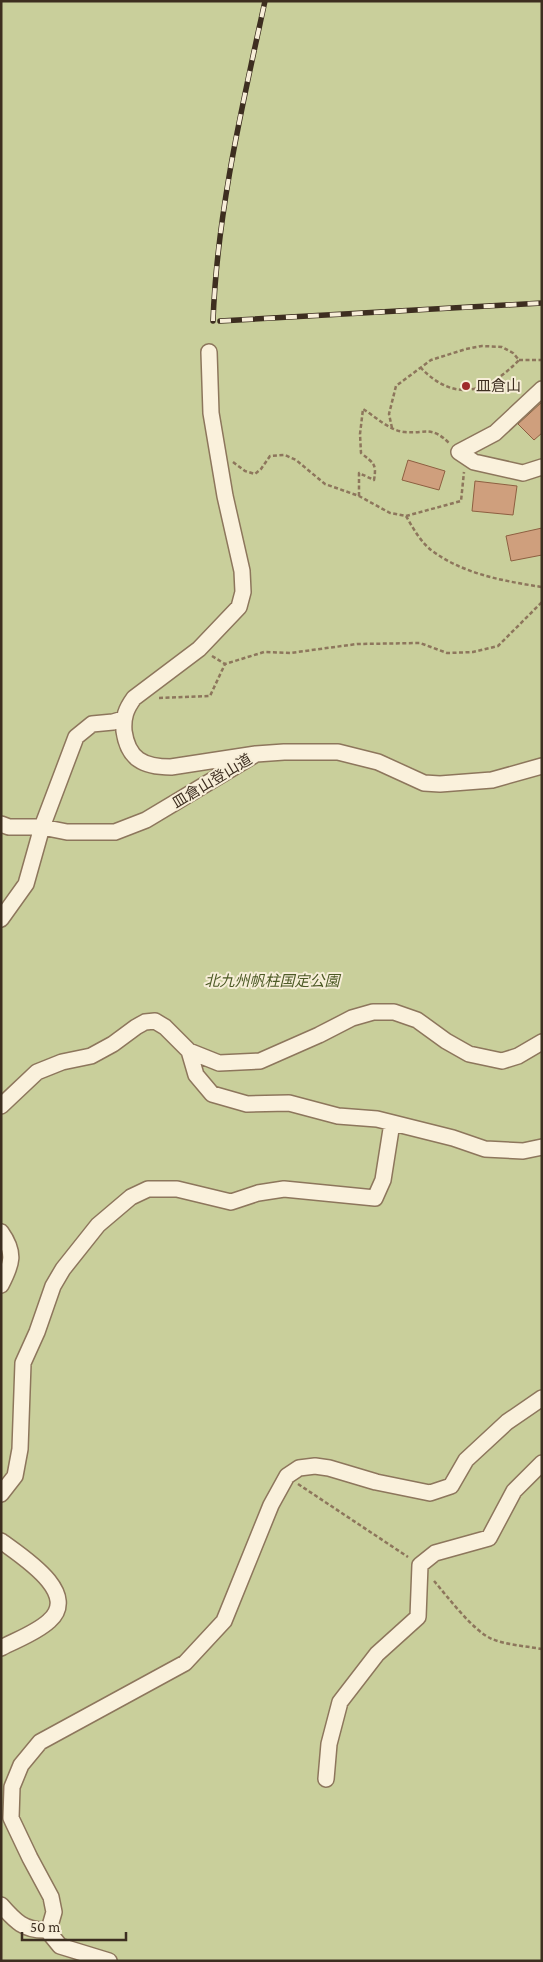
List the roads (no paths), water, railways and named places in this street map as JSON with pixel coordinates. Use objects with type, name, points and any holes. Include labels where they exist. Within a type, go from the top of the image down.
[{"type":"street","points":[[209,352],[212,413],[242,570],[243,592],[239,607],[199,649],[134,698],[127,708],[123,719],[126,745],[132,755],[148,764],[159,767],[171,767],[256,754]]},
{"type":"street","points":[[542,389],[495,433],[458,452],[474,462],[522,473],[542,467]]},
{"type":"street","points":[[1,919],[26,884],[42,826],[76,737],[92,724],[123,719]]},
{"type":"street","name":"皿倉山登山道","points":[[1,824],[9,826],[42,826],[67,832],[115,832],[146,820],[256,754],[338,752],[378,762],[424,783],[440,784],[492,780],[542,766]]},
{"type":"street","points":[[1,1106],[37,1072],[62,1062],[90,1056],[113,1044],[145,1022],[155,1021],[165,1027],[189,1051],[219,1063],[260,1061],[352,1018],[373,1012],[394,1012],[417,1020],[446,1041],[469,1054],[502,1061],[535,1048],[542,1042]]},
{"type":"street","points":[[189,1051],[196,1075],[212,1094],[247,1104],[289,1103],[338,1116],[377,1119],[452,1138],[485,1149],[523,1151],[542,1147]]},
{"type":"street","points":[[1,1494],[15,1476],[20,1449],[23,1363],[37,1332],[53,1286],[63,1269],[98,1225],[131,1196],[148,1189],[177,1189],[231,1202],[258,1193],[284,1189],[375,1198],[383,1180],[392,1123]]},
{"type":"street","points":[[1,1232],[11,1248],[10,1268],[1,1285]]},
{"type":"street","points":[[47,1930],[54,1912],[52,1897],[30,1858],[11,1818],[12,1787],[21,1766],[40,1742],[186,1663],[224,1620],[271,1505],[287,1476],[299,1468],[315,1466],[329,1468],[376,1482],[430,1493],[451,1486],[466,1460],[507,1422],[542,1398]]},
{"type":"street","points":[[326,1779],[329,1744],[340,1702],[377,1654],[418,1617],[420,1566],[436,1554],[488,1538],[514,1492],[542,1463]]},
{"type":"street","points":[[1,1541],[37,1569],[53,1585],[59,1599],[55,1615],[48,1623],[1,1648]]},
{"type":"street","points":[[1,1905],[15,1921],[34,1931],[47,1930]]},
{"type":"street","points":[[47,1930],[60,1946],[109,1961]]},
{"type":"railway","points":[[213,321],[215,281],[225,200],[239,120],[265,1]]},
{"type":"railway","points":[[220,321],[542,303]]},
{"type":"place","name":"皿倉山","points":[[466,386]]},
{"type":"park label","name":"北九州帆柱国定公園","points":[[272,981]]}]
